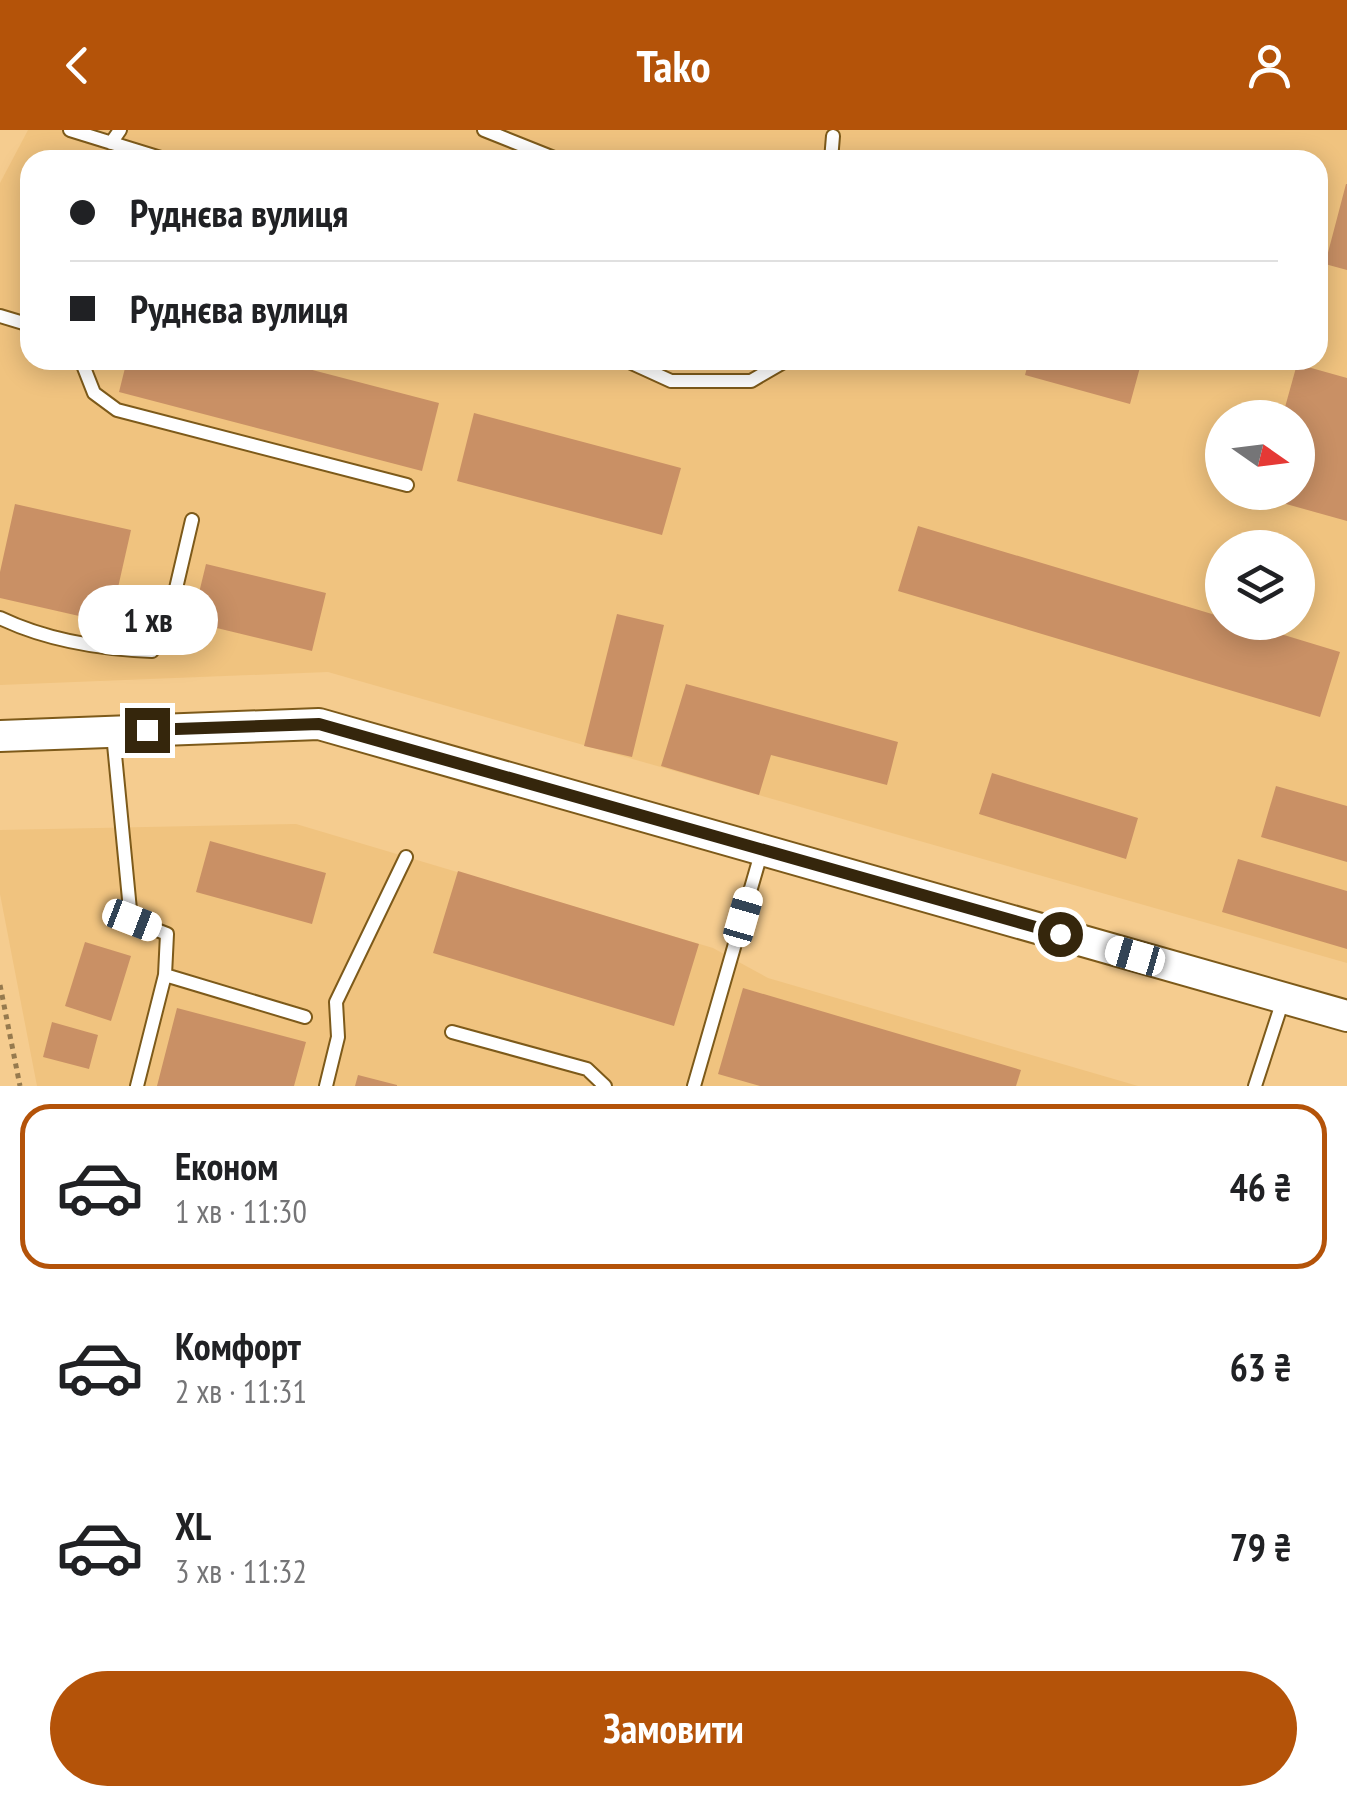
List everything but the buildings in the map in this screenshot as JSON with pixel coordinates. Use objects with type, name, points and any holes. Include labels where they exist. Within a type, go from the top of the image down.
[{"type":"street","points":[[0,736],[319,724],[1347,1016]]},
{"type":"lane","points":[[70,130],[134,150]]},
{"type":"lane","points":[[111,143],[120,130]]},
{"type":"lane","points":[[484,130],[534,150]]},
{"type":"lane","points":[[832,150],[833,136]]},
{"type":"lane","points":[[84,370],[94,394],[118,410],[407,486]]},
{"type":"lane","points":[[647,370],[671,381],[752,381],[771,370]]},
{"type":"lane","points":[[0,618],[108,650],[152,651],[166,631],[192,520]]},
{"type":"lane","points":[[112,732],[132,920],[167,934],[165,975],[137,1086]]},
{"type":"lane","points":[[694,1086],[762,850]]},
{"type":"lane","points":[[326,1086],[338,1036],[336,1002],[406,857]]},
{"type":"lane","points":[[165,975],[305,1016]]},
{"type":"lane","points":[[1255,1086],[1284,998]]},
{"type":"lane","points":[[452,1032],[588,1070],[605,1086]]},
{"type":"path","points":[[0,985],[20,1086]]},
{"type":"shaded area","points":[[28,130],[1347,130],[1347,963],[328,672],[0,685],[0,183]]},
{"type":"shaded area","points":[[296,824],[713,948],[768,978],[1138,1086],[37,1086],[0,894],[0,830]]},
{"type":"route","points":[[147,730],[319,724],[1060,934]]}]
